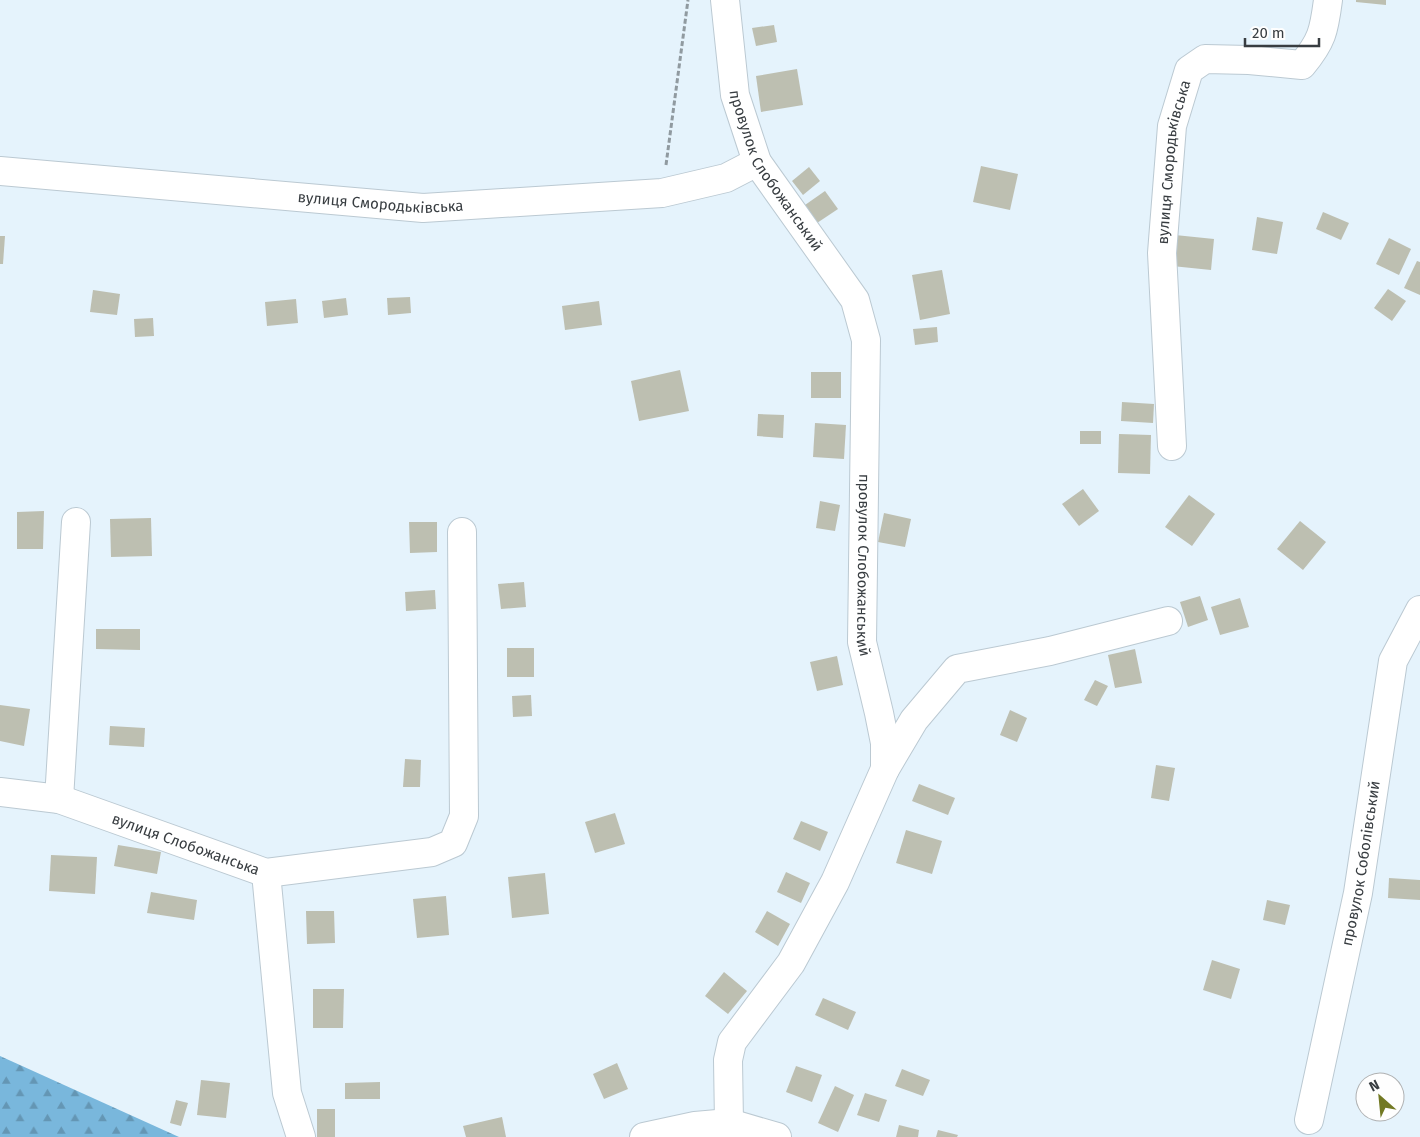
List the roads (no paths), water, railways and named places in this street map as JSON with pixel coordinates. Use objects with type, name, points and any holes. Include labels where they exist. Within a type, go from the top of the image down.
[{"type":"street","name":"провулок Слобожанський","points":[[725,0],[735,95],[757,162],[855,300],[866,340],[862,642],[885,744],[885,768],[835,882],[791,963],[732,1042],[728,1060],[729,1124]]},
{"type":"street","name":"вулиця Смородьківська","points":[[1172,446],[1162,253],[1172,126],[1189,70],[1205,59],[1249,60],[1302,65],[1316,48],[1325,26],[1328,0]]},
{"type":"street","name":"вулиця Смородьківська","points":[[0,171],[423,208],[662,193],[726,178],[757,162]]},
{"type":"street","points":[[59,799],[76,522]]},
{"type":"street","name":"вулиця Слобожанська","points":[[0,792],[59,799],[266,873],[432,852],[453,843],[464,816],[462,532]]},
{"type":"street","name":"провулок Соболівський","points":[[1310,1120],[1358,893],[1392,661],[1420,610]]},
{"type":"street","points":[[885,768],[914,720],[957,669],[1050,651],[1168,622]]},
{"type":"street","points":[[266,873],[287,1092],[301,1137]]},
{"type":"street","points":[[644,1137],[695,1126],[729,1124],[777,1137]]}]
